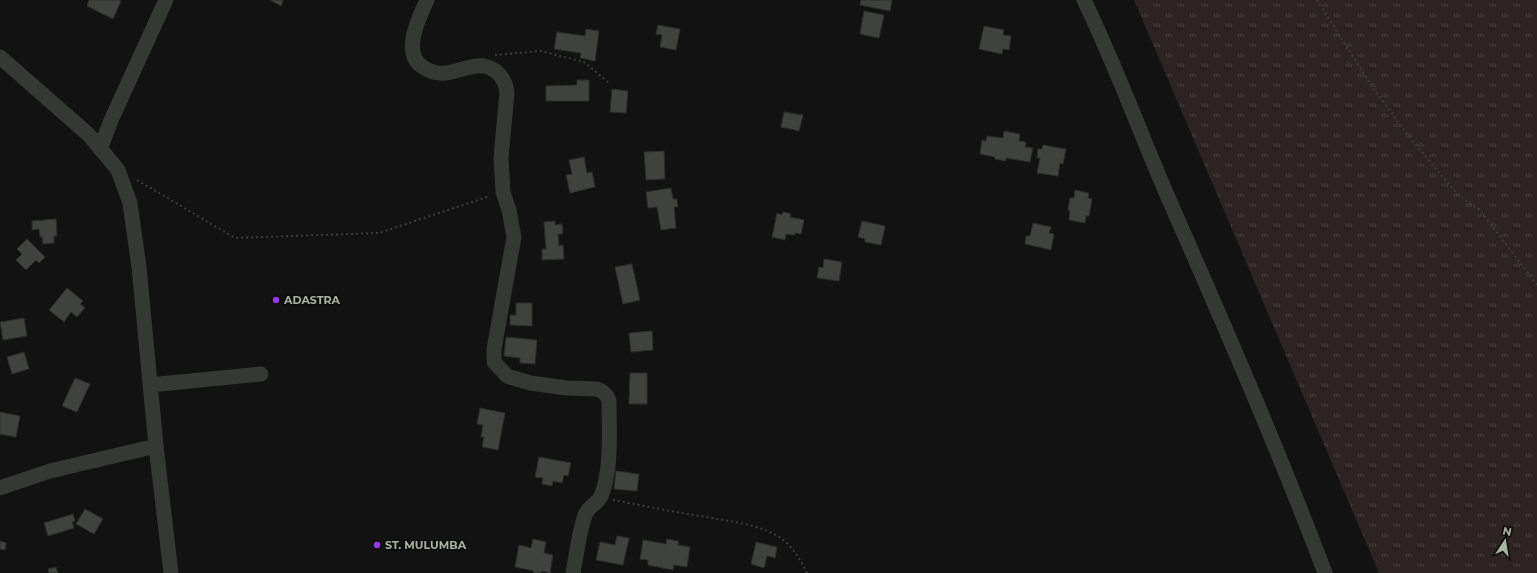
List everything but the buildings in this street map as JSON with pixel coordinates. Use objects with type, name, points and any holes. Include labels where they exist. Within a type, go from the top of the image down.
[{"type":"street","points":[[100,149],[112,118],[166,0]]},
{"type":"street","points":[[427,0],[413,35],[414,58],[419,65],[432,73],[459,71],[475,66],[484,66],[493,69],[506,83],[507,92],[501,158],[503,192],[509,210],[514,237],[494,349],[494,362],[506,376],[530,383],[567,388],[596,389],[603,392],[609,401],[607,473],[600,498],[587,511],[573,573]]},
{"type":"street","points":[[1084,0],[1103,38],[1163,184],[1237,356],[1325,573]]},
{"type":"street","points":[[0,57],[89,135],[118,170],[130,203],[139,267],[156,446],[171,573]]},
{"type":"street","points":[[150,385],[261,374]]},
{"type":"street","points":[[0,488],[50,471],[156,446]]},
{"type":"path","points":[[1317,0],[1373,88],[1411,139],[1459,196],[1480,210],[1537,285]]},
{"type":"path","points":[[491,56],[541,51],[584,62],[609,83]]},
{"type":"path","points":[[118,170],[235,238],[379,233],[503,192]]},
{"type":"path","points":[[600,498],[716,519],[735,521],[766,531],[782,539],[800,560],[807,573]]},
{"type":"green space","points":[[1134,0],[1537,0],[1537,573],[1379,573]]},
{"type":"place","name":"ADASTRA","points":[[276,300]]},
{"type":"place","name":"ST. MULUMBA","points":[[377,545]]}]
